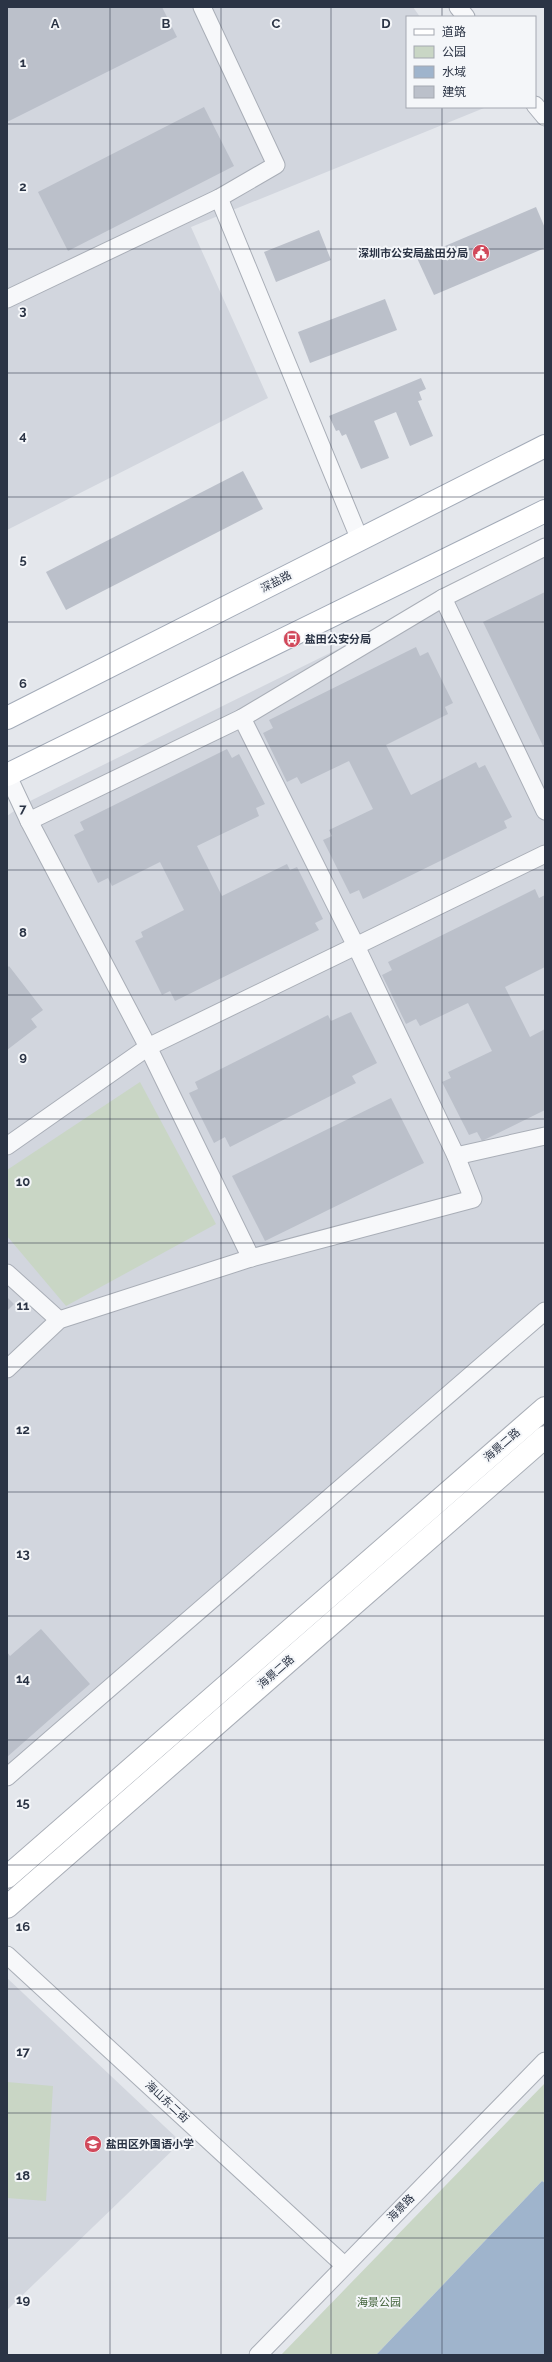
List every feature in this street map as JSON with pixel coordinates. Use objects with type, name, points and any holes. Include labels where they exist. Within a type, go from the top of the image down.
[{"type":"street","points":[[7,298],[219,198],[276,165],[202,7]]},
{"type":"street","points":[[458,7],[465,16]]},
{"type":"street","points":[[536,106],[545,117]]},
{"type":"street","points":[[219,198],[360,540]]},
{"type":"street","name":"深盐路","points":[[7,718],[545,446]]},
{"type":"street","points":[[251,1258],[148,1047],[29,821],[7,775],[545,511]]},
{"type":"street","points":[[29,821],[242,718],[443,598],[545,547]]},
{"type":"street","points":[[443,598],[545,811]]},
{"type":"street","points":[[7,1369],[58,1320],[251,1258],[473,1198],[456,1156],[356,946],[242,718]]},
{"type":"street","points":[[7,1146],[148,1047],[545,854]]},
{"type":"street","points":[[456,1156],[545,1136]]},
{"type":"street","points":[[7,1273],[58,1320]]},
{"type":"street","points":[[7,1777],[545,1311]]},
{"type":"street","name":"海景二路","points":[[7,1877],[545,1408]]},
{"type":"street","name":"海景二路","points":[[7,1907],[545,1437]]},
{"type":"street","name":"海山东二街","points":[[7,1955],[344,2265]]},
{"type":"street","name":"海景路","points":[[258,2355],[344,2265],[545,2061]]},
{"type":"shaded area","points":[[7,7],[413,7],[419,16],[406,16],[406,108],[484,108],[191,227],[268,398],[7,530]]},
{"type":"shaded area","points":[[545,547],[545,1311],[7,1777],[7,816],[24,804]]},
{"type":"shaded area","name":"盐田区外国语小学","points":[[7,1978],[181,2142],[7,2310]]},
{"type":"green space","points":[[140,1082],[216,1224],[66,1306],[7,1236],[7,1170]]},
{"type":"green space","points":[[7,2082],[53,2086],[46,2201],[7,2198]]},
{"type":"green space","name":"海景公园","points":[[545,2083],[545,2183],[542,2181],[376,2355],[281,2355]]},
{"type":"water","points":[[542,2181],[545,2183],[545,2355],[376,2355]]},
{"type":"building","points":[[162,7],[177,37],[7,122],[7,8]]},
{"type":"building","points":[[204,107],[234,166],[68,251],[38,192]]},
{"type":"building","name":"深圳市公安局盐田分局","points":[[536,207],[545,228],[545,248],[434,295],[417,258]]},
{"type":"building","points":[[319,230],[331,260],[276,282],[264,252]]},
{"type":"building","points":[[385,299],[397,330],[310,363],[298,332]]},
{"type":"building","points":[[421,378],[426,389],[419,392],[422,400],[418,401],[433,436],[410,446],[396,412],[374,421],[389,458],[361,469],[346,434],[342,436],[339,430],[336,431],[329,416]]},
{"type":"building","points":[[243,471],[263,509],[66,610],[46,572]]},
{"type":"building","points":[[545,592],[545,750],[483,622]]},
{"type":"building","points":[[416,647],[420,656],[428,652],[453,703],[445,707],[448,714],[386,745],[411,795],[476,762],[479,768],[485,765],[512,817],[504,821],[507,828],[363,899],[359,890],[350,894],[323,840],[332,836],[329,830],[373,809],[349,761],[301,784],[297,777],[287,782],[263,733],[273,728],[269,720]]},
{"type":"building","points":[[227,749],[232,758],[239,754],[265,804],[256,808],[259,816],[197,846],[222,896],[287,864],[290,870],[297,867],[323,919],[315,923],[319,930],[175,1001],[170,991],[162,995],[135,941],[143,937],[141,932],[184,910],[160,862],[112,886],[108,878],[98,883],[74,835],[84,830],[80,822]]},
{"type":"building","points":[[535,889],[539,898],[545,895],[545,967],[505,987],[530,1037],[545,1029],[545,1110],[482,1141],[477,1132],[469,1135],[442,1082],[451,1078],[448,1072],[492,1051],[468,1003],[420,1026],[416,1019],[406,1024],[382,975],[392,970],[388,962]]},
{"type":"building","points":[[9,966],[43,1010],[31,1019],[37,1027],[7,1050],[7,968]]},
{"type":"building","points":[[351,1012],[377,1063],[352,1076],[356,1083],[230,1147],[225,1137],[214,1143],[189,1093],[198,1089],[195,1082],[328,1015],[331,1021]]},
{"type":"building","points":[[391,1098],[424,1163],[265,1241],[232,1176]]},
{"type":"building","points":[[7,1297],[14,1304],[7,1311]]},
{"type":"building","points":[[41,1629],[90,1684],[7,1757],[7,1652],[10,1656]]},
{"type":"place","name":"深圳市公安局盐田分局","points":[[481,253]]},
{"type":"place","name":"盐田公安分局","points":[[292,639]]},
{"type":"place","name":"盐田区外国语小学","points":[[93,2144]]}]
